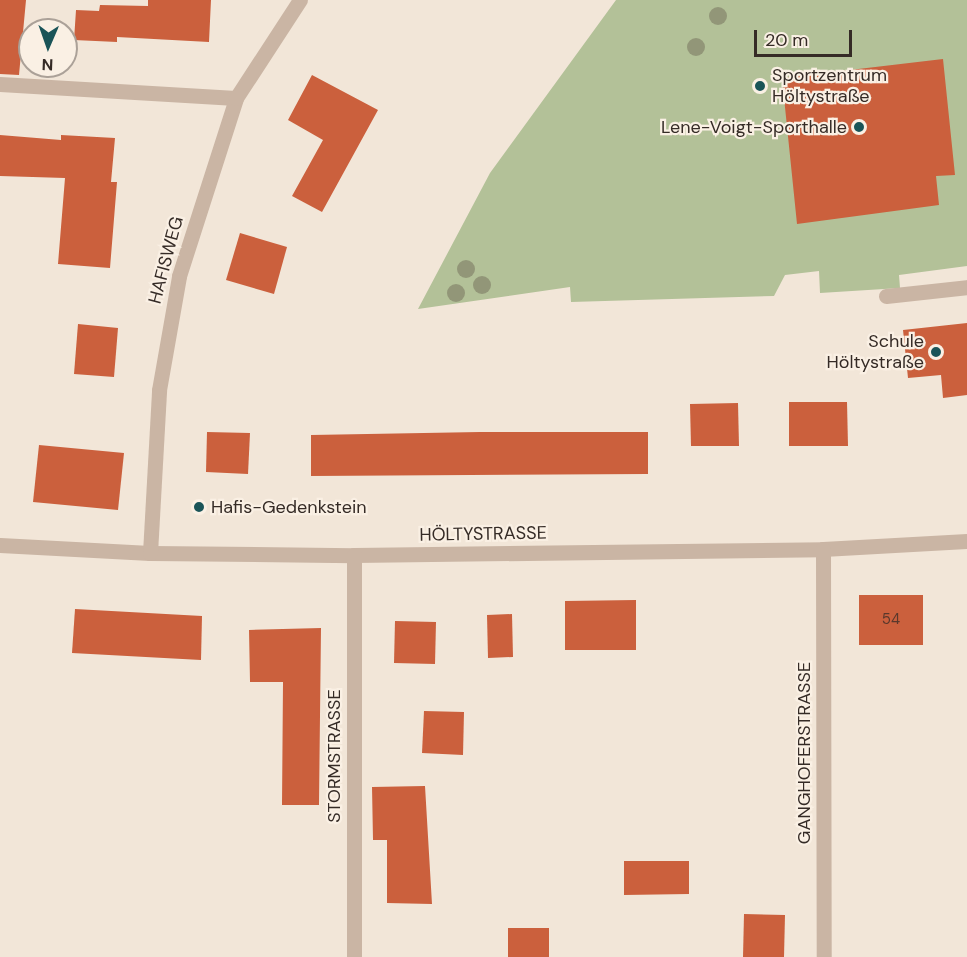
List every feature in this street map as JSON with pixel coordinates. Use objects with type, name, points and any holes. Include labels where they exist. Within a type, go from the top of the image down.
[{"type":"street","name":"HAFISWEG","points":[[150,553],[159,390],[179,276],[236,98],[300,0]]},
{"type":"street","points":[[0,84],[236,98]]},
{"type":"street","points":[[886,296],[967,287]]},
{"type":"street","name":"HÖLTYSTRASSE","points":[[0,545],[150,553],[354,555],[823,549],[967,542]]},
{"type":"street","name":"GANGHOFERSTRASSE","points":[[823,549],[824,957]]},
{"type":"street","name":"STORMSTRASSE","points":[[354,555],[354,957]]},
{"type":"green space","name":"Sportzentrum Höltystraße","points":[[616,0],[967,0],[967,266],[899,275],[900,288],[820,293],[819,271],[785,275],[774,296],[571,302],[570,287],[418,309],[490,173]]},
{"type":"building","points":[[0,0],[26,0],[24,18],[18,18],[18,75],[0,74]]},
{"type":"building","points":[[148,0],[211,0],[209,42],[117,37],[117,42],[78,40],[76,10],[99,11],[100,5],[148,6]]},
{"type":"building","name":"Lene-Voigt-Sporthalle","points":[[943,59],[955,175],[936,176],[939,205],[797,224],[782,78]]},
{"type":"building","points":[[312,75],[378,110],[322,212],[292,196],[323,140],[288,120]]},
{"type":"building","points":[[0,135],[61,140],[61,135],[115,138],[111,182],[117,182],[110,268],[58,264],[65,178],[0,176]]},
{"type":"building","points":[[240,233],[287,247],[274,294],[226,280]]},
{"type":"building","name":"Schule Höltystraße","points":[[967,323],[967,395],[943,398],[941,375],[908,378],[903,330]]},
{"type":"building","points":[[78,324],[118,328],[114,377],[74,374]]},
{"type":"building","points":[[789,402],[847,402],[848,446],[789,446]]},
{"type":"building","points":[[738,403],[739,446],[691,446],[690,404]]},
{"type":"building","points":[[207,432],[250,433],[248,474],[206,472]]},
{"type":"building","points":[[648,432],[648,474],[311,476],[311,435]]},
{"type":"building","points":[[39,445],[124,453],[118,510],[33,502]]},
{"type":"building","points":[[859,595],[923,595],[923,645],[859,645]]},
{"type":"building","points":[[636,600],[636,650],[565,650],[565,601]]},
{"type":"building","points":[[75,609],[202,616],[201,660],[72,653]]},
{"type":"building","points":[[512,614],[513,657],[488,658],[487,615]]},
{"type":"building","points":[[395,621],[436,622],[435,664],[394,663]]},
{"type":"building","points":[[321,628],[319,805],[282,805],[283,682],[250,682],[249,630]]},
{"type":"building","points":[[424,711],[464,712],[463,755],[422,753]]},
{"type":"building","points":[[425,786],[432,904],[387,903],[387,840],[373,840],[372,787]]},
{"type":"building","points":[[624,861],[689,861],[689,894],[624,895]]},
{"type":"building","points":[[744,914],[785,915],[784,957],[743,957]]},
{"type":"building","points":[[508,928],[549,928],[549,957],[508,957]]},
{"type":"place","name":"Sportzentrum Höltystraße","points":[[760,86]]},
{"type":"place","name":"Lene-Voigt-Sporthalle","points":[[859,127]]},
{"type":"place","name":"Schule Höltystraße","points":[[936,352]]},
{"type":"place","name":"Hafis-Gedenkstein","points":[[199,507]]}]
